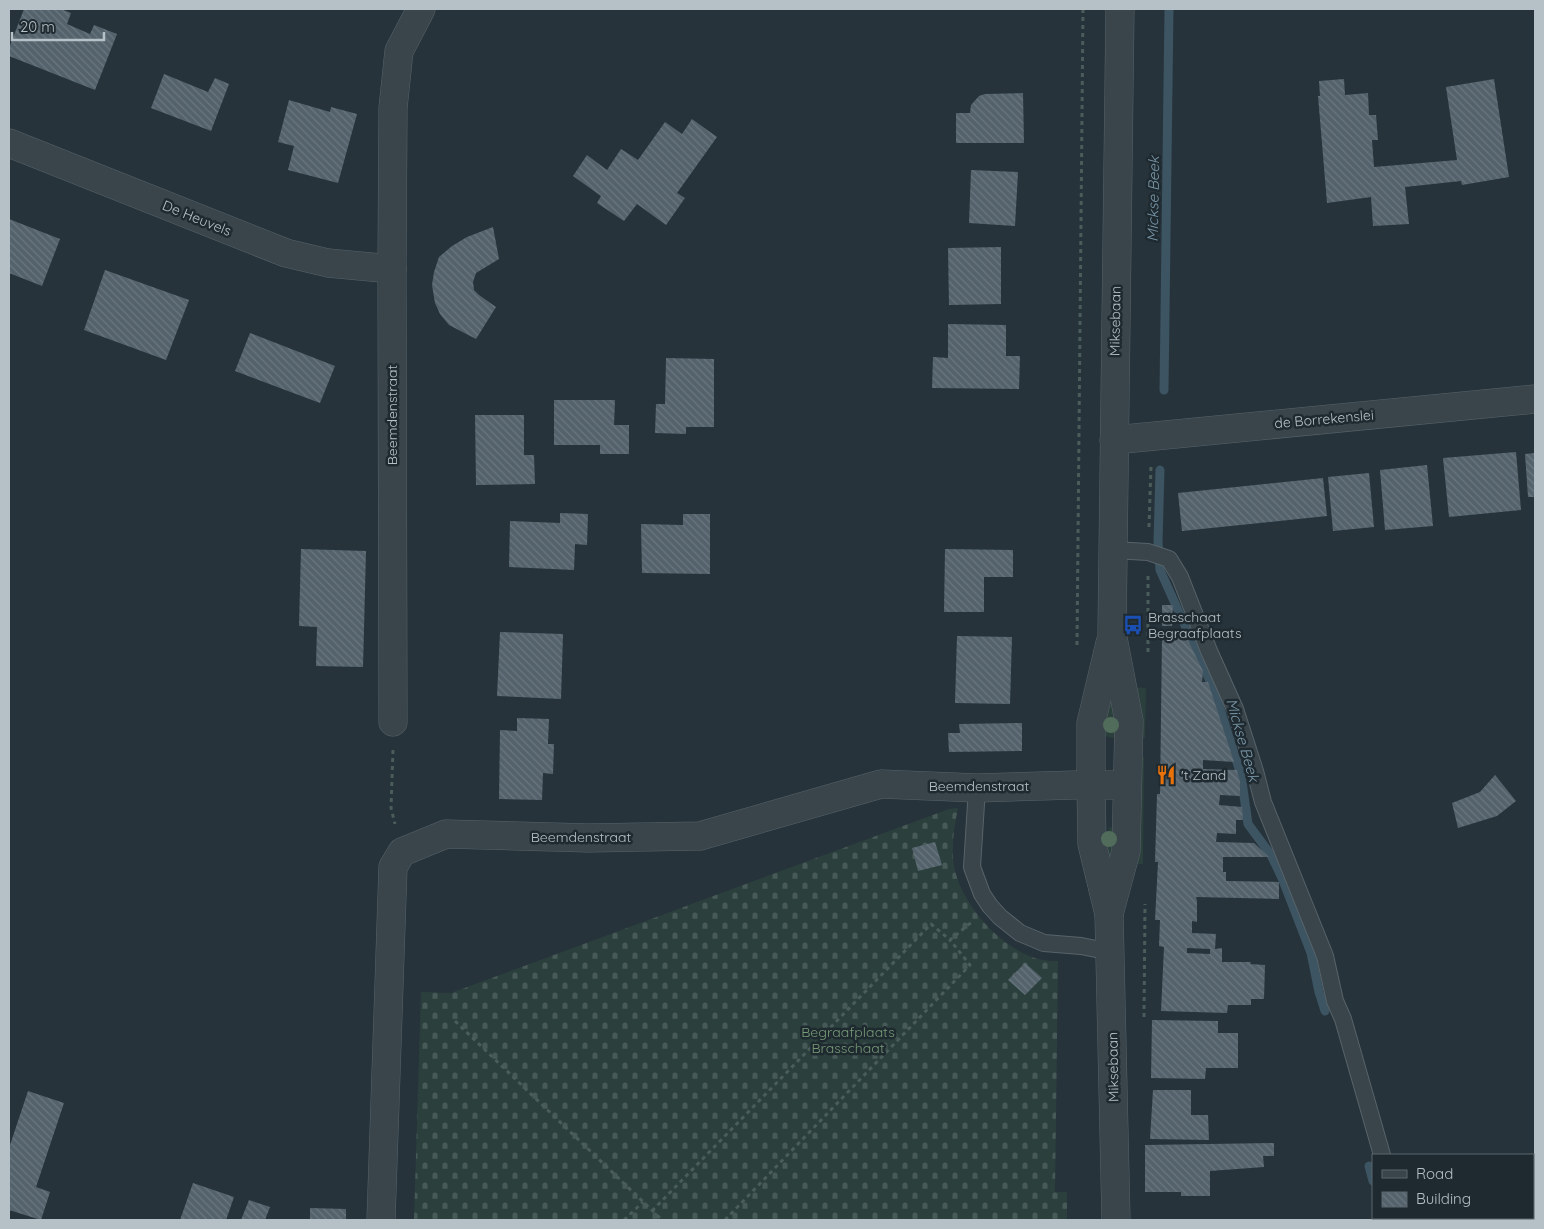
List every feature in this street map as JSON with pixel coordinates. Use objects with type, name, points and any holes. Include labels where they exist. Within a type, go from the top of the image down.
[{"type":"street","name":"Beemdenstraat","points":[[394,722],[392,269],[394,108],[399,51],[421,9]]},
{"type":"street","name":"Miksebaan","points":[[1109,914],[1126,851],[1130,721],[1112,633],[1120,9]]},
{"type":"street","name":"De Heuvels","points":[[9,143],[286,253],[328,263],[392,269]]},
{"type":"street","name":"de Borrekenslei","points":[[1114,440],[1535,399]]},
{"type":"street","name":"Miksebaan","points":[[1112,633],[1091,723],[1091,784],[1092,844],[1109,914],[1116,1220]]},
{"type":"street","name":"Beemdenstraat","points":[[402,852],[446,834],[589,838],[700,836],[881,784],[977,788],[1091,784],[1127,785]]},
{"type":"street","points":[[381,1220],[393,867],[402,852]]},
{"type":"lane","points":[[1113,550],[1148,552],[1170,560],[1180,577],[1234,709],[1266,810],[1326,956],[1335,1001],[1343,1019],[1382,1154]]},
{"type":"lane","points":[[977,788],[972,867],[982,894],[990,906],[1020,933],[1044,943],[1081,946],[1110,952]]},
{"type":"path","points":[[1079,463],[1083,9]]},
{"type":"path","points":[[1148,552],[1151,466]]},
{"type":"path","points":[[394,722],[391,808],[402,852]]},
{"type":"path","points":[[950,940],[990,906]]},
{"type":"path","points":[[652,1211],[931,924],[950,940],[970,965],[725,1220]]},
{"type":"path","points":[[456,1021],[662,1220]]},
{"type":"path","points":[[624,1220],[642,1202]]},
{"type":"green space","points":[[1110,678],[1121,723],[1115,737],[1112,738],[1105,736],[1100,724]]},
{"type":"green space","points":[[1131,687],[1146,688],[1145,738],[1136,738]]},
{"type":"green space","points":[[1136,757],[1144,757],[1143,864],[1131,864]]},
{"type":"green space","name":"Begraafplaats Brasschaat","points":[[958,808],[953,837],[954,866],[965,896],[986,925],[1013,947],[1043,960],[1058,961],[1055,1192],[1067,1192],[1067,1220],[414,1220],[421,992],[451,993],[949,809]]},
{"type":"green space","points":[[1109,827],[1115,829],[1111,889],[1099,835],[1108,836]]},
{"type":"building","points":[[24,9],[61,9],[71,13],[67,24],[90,34],[94,25],[117,34],[95,90],[9,56],[9,48]]},
{"type":"building","points":[[164,74],[208,92],[215,78],[229,84],[211,131],[151,108]]},
{"type":"building","points":[[1344,79],[1345,95],[1368,93],[1369,115],[1376,115],[1378,140],[1372,140],[1374,167],[1457,160],[1446,87],[1494,79],[1509,177],[1462,185],[1461,181],[1405,187],[1409,224],[1373,226],[1371,197],[1327,203],[1318,96],[1320,96],[1319,81]]},
{"type":"building","points":[[1023,93],[1024,143],[956,143],[956,113],[970,113],[971,105],[979,96],[985,94]]},
{"type":"building","points":[[289,100],[330,112],[331,107],[357,114],[338,183],[288,170],[294,146],[278,142]]},
{"type":"building","points":[[692,119],[717,137],[677,193],[685,198],[666,225],[637,204],[624,221],[597,203],[601,196],[573,176],[587,155],[607,170],[621,149],[638,160],[665,122],[682,134]]},
{"type":"building","points":[[971,170],[1018,172],[1015,226],[969,223]]},
{"type":"building","points":[[9,219],[60,239],[42,286],[9,273]]},
{"type":"building","points":[[493,227],[499,259],[476,273],[473,282],[474,290],[496,307],[476,339],[449,325],[440,314],[435,303],[432,285],[439,257],[467,237]]},
{"type":"building","points":[[1001,247],[1001,304],[949,305],[948,248]]},
{"type":"building","points":[[105,270],[189,300],[166,360],[84,330]]},
{"type":"building","points":[[948,324],[1006,325],[1006,356],[1020,356],[1019,389],[932,388],[933,357],[948,358]]},
{"type":"building","points":[[250,333],[335,366],[320,403],[235,371]]},
{"type":"building","points":[[666,358],[714,359],[714,427],[686,427],[686,434],[655,433],[656,404],[665,404]]},
{"type":"building","points":[[554,400],[615,400],[614,425],[629,425],[629,454],[600,454],[600,445],[554,445]]},
{"type":"building","points":[[475,415],[524,415],[524,455],[534,455],[535,484],[476,485]]},
{"type":"building","points":[[1516,452],[1521,510],[1449,517],[1443,458]]},
{"type":"building","points":[[1535,453],[1535,497],[1528,497],[1525,454]]},
{"type":"building","points":[[1427,465],[1433,526],[1385,530],[1380,470]]},
{"type":"building","points":[[1369,473],[1374,527],[1333,531],[1328,477]]},
{"type":"building","points":[[1323,478],[1327,516],[1182,531],[1178,493]]},
{"type":"building","points":[[560,513],[588,514],[587,545],[575,544],[574,570],[509,567],[510,521],[560,523]]},
{"type":"building","points":[[683,514],[710,514],[710,574],[642,573],[641,524],[683,525]]},
{"type":"building","points":[[301,549],[366,551],[363,667],[316,666],[317,627],[299,626]]},
{"type":"building","points":[[945,549],[1013,550],[1013,577],[984,577],[984,612],[944,612]]},
{"type":"building","points":[[1162,605],[1173,605],[1172,626],[1162,626]]},
{"type":"building","points":[[500,632],[563,634],[561,699],[497,696]]},
{"type":"building","points":[[957,636],[1012,637],[1010,704],[955,703]]},
{"type":"building","points":[[1162,637],[1187,638],[1203,671],[1202,682],[1208,682],[1234,762],[1203,760],[1203,769],[1237,770],[1240,782],[1240,796],[1220,795],[1219,805],[1242,807],[1243,820],[1236,820],[1236,834],[1217,833],[1216,842],[1254,843],[1269,857],[1223,857],[1223,872],[1226,872],[1226,881],[1279,882],[1279,899],[1196,897],[1197,922],[1192,921],[1192,933],[1216,934],[1215,949],[1222,948],[1222,962],[1251,962],[1250,964],[1265,965],[1264,999],[1251,999],[1251,1005],[1228,1005],[1227,1013],[1161,1011],[1164,947],[1159,946],[1160,920],[1155,920],[1158,862],[1155,862],[1157,794],[1160,794]],"holes":[[[1187,948],[1210,949],[1210,954],[1187,953]]]},
{"type":"building","points":[[517,718],[549,719],[548,744],[554,744],[553,774],[543,773],[542,800],[499,799],[500,730],[517,731]]},
{"type":"building","points":[[1022,723],[1022,751],[949,752],[948,733],[960,733],[959,724]]},
{"type":"building","points":[[1495,775],[1516,801],[1497,816],[1458,828],[1452,803],[1480,792]]},
{"type":"building","points":[[935,842],[942,865],[918,871],[912,848]]},
{"type":"building","points":[[1025,963],[1042,978],[1025,995],[1008,980]]},
{"type":"building","points":[[1152,1020],[1218,1021],[1218,1033],[1238,1033],[1238,1068],[1206,1068],[1205,1079],[1151,1078]]},
{"type":"building","points":[[1153,1090],[1191,1090],[1191,1115],[1208,1115],[1209,1140],[1150,1139]]},
{"type":"building","points":[[28,1091],[64,1103],[36,1187],[50,1192],[41,1220],[9,1210],[9,1148]]},
{"type":"building","points":[[1274,1143],[1274,1156],[1263,1156],[1264,1167],[1210,1171],[1210,1196],[1181,1196],[1181,1192],[1145,1192],[1145,1145]]},
{"type":"building","points":[[193,1183],[234,1197],[226,1220],[180,1220]]},
{"type":"building","points":[[249,1200],[270,1207],[265,1220],[241,1220]]},
{"type":"building","points":[[310,1208],[346,1209],[346,1220],[310,1220]]},
{"type":"waterway","name":"Mickse Beek","points":[[1164,390],[1169,9]]},
{"type":"waterway","name":"Mickse Beek","points":[[1160,470],[1158,542],[1160,570],[1214,690],[1241,775],[1248,824],[1271,855],[1282,878],[1311,953],[1325,1011]]},
{"type":"waterway","name":"Mickse Beek","points":[[1369,1166],[1372,1177]]},
{"type":"place","name":"Brasschaat Begraafplaats","points":[[1133,625]]},
{"type":"place","name":"'t Zand","points":[[1166,775]]}]
